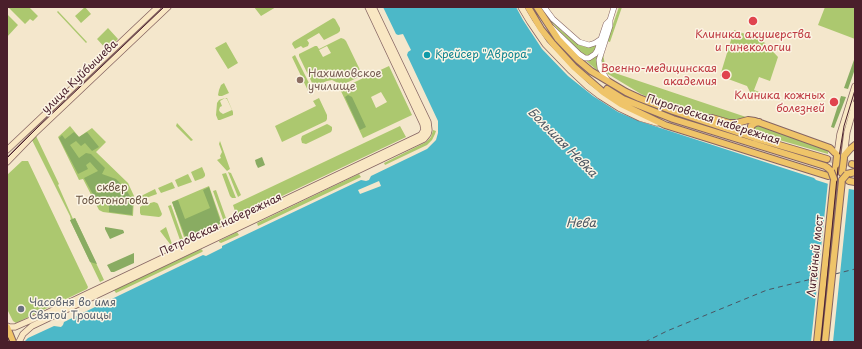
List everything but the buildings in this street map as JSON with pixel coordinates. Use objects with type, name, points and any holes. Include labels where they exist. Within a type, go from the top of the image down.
[{"type":"main road","name":"улица Куйбышева","points":[[7,150],[158,7]]},
{"type":"main road","name":"улица Куйбышева","points":[[7,162],[35,133],[168,7]]},
{"type":"main road","points":[[368,7],[427,127]]},
{"type":"main road","points":[[373,7],[427,127]]},
{"type":"main road","points":[[521,7],[545,44],[570,72],[587,86],[619,108],[640,118],[665,124]]},
{"type":"main road","name":"Пироговская набережная","points":[[528,7],[542,30],[574,67],[603,92],[621,104],[665,124],[781,162],[832,174]]},
{"type":"main road","name":"Пироговская набережная","points":[[537,7],[558,40],[591,71],[608,82],[639,98],[673,111],[755,138],[827,159]]},
{"type":"main road","name":"Пироговская набережная","points":[[591,81],[623,99],[672,119],[825,166],[832,174]]},
{"type":"main road","points":[[837,156],[840,134],[855,86]]},
{"type":"main road","points":[[844,157],[847,132],[855,104]]},
{"type":"main road","points":[[697,119],[712,118],[733,123],[748,120],[759,122]]},
{"type":"main road","name":"Пироговская набережная","points":[[755,138],[751,131],[751,126],[759,122],[830,148],[837,156]]},
{"type":"main road","name":"Петровская набережная","points":[[7,326],[12,328],[24,323],[121,278],[416,138],[423,133],[427,127]]},
{"type":"main road","name":"Петровская набережная","points":[[28,328],[423,140],[428,134],[427,127]]},
{"type":"main road","points":[[830,148],[836,147],[839,143]]},
{"type":"main road","points":[[844,157],[855,145]]},
{"type":"main road","name":"Литейный мост","points":[[817,342],[832,174],[836,165],[837,156]]},
{"type":"main road","name":"Литейный мост","points":[[825,342],[842,180],[845,174],[843,166],[844,157]]},
{"type":"main road","points":[[845,174],[855,172]]},
{"type":"main road","points":[[19,342],[22,335],[28,328],[24,327],[24,323]]},
{"type":"main road","points":[[7,326],[13,342]]},
{"type":"street","points":[[544,7],[553,19],[579,42],[589,45],[601,39]]},
{"type":"street","points":[[608,82],[600,68],[599,60],[610,26],[610,20],[614,7]]},
{"type":"street","points":[[546,21],[579,54],[585,58],[589,58],[597,51],[606,24],[610,20]]},
{"type":"green space","points":[[8,7],[29,7],[38,16],[33,21],[30,19],[25,24]]},
{"type":"green space","points":[[85,7],[91,14],[81,23],[75,16]]},
{"type":"green space","points":[[254,7],[276,7],[261,16]]},
{"type":"green space","points":[[541,7],[562,31],[578,44],[588,47],[597,45],[595,51],[588,56],[582,55],[546,16]]},
{"type":"green space","points":[[619,7],[622,7],[610,42],[607,41]]},
{"type":"green space","points":[[825,7],[855,7],[855,39],[818,25]]},
{"type":"green space","points":[[58,11],[87,42],[86,43],[57,12]]},
{"type":"green space","points":[[7,14],[18,25],[7,37]]},
{"type":"green space","points":[[333,18],[340,28],[338,33],[324,40],[319,33],[307,40],[309,43],[308,46],[303,48],[301,46],[295,49],[292,44],[293,42]]},
{"type":"green space","points":[[108,28],[118,39],[107,50],[97,39]]},
{"type":"green space","points":[[734,30],[762,40],[778,57],[770,81],[759,77],[754,90],[765,94],[763,99],[751,94],[747,86],[720,76]]},
{"type":"green space","points":[[341,38],[344,39],[361,72],[361,75],[344,84],[340,84],[332,80],[313,85],[299,54],[315,46],[319,49]],"holes":[[[327,46],[331,53],[323,57],[319,50]]]},
{"type":"green space","points":[[226,42],[238,63],[228,69],[215,48]]},
{"type":"green space","points":[[601,46],[597,64],[598,71],[585,60],[590,60],[596,56]]},
{"type":"green space","points":[[603,54],[605,65],[612,72],[749,118],[737,122],[723,121],[694,111],[675,108],[654,100],[641,94],[604,71],[601,64]]},
{"type":"green space","points":[[295,55],[313,91],[310,95],[292,57]]},
{"type":"green space","points":[[855,57],[855,69],[848,89],[844,88]]},
{"type":"green space","points":[[389,66],[412,115],[363,138],[340,89]],"holes":[[[381,92],[387,102],[376,108],[371,97]]]},
{"type":"green space","points":[[224,83],[229,93],[219,96],[219,90],[221,85]]},
{"type":"green space","points":[[348,95],[352,97],[366,127],[360,130],[345,97]]},
{"type":"green space","points":[[841,96],[846,97],[834,128],[831,127]]},
{"type":"green space","points":[[225,98],[227,98],[233,112],[233,115],[218,120],[216,115],[217,103],[219,100]],"holes":[[[225,98],[227,99],[232,110],[223,114],[219,110],[222,106],[220,101]]]},
{"type":"green space","points":[[319,98],[327,115],[326,121],[282,142],[275,126],[316,106],[313,101]]},
{"type":"green space","points":[[177,123],[193,140],[191,141],[176,126]]},
{"type":"green space","points":[[327,124],[332,127],[331,132],[306,144],[302,143],[302,136]]},
{"type":"green space","points":[[756,124],[828,150],[828,154],[755,133],[753,128]]},
{"type":"green space","name":"сквер Товстоногова","points":[[70,126],[79,137],[92,128],[106,142],[96,152],[128,183],[134,196],[133,216],[103,212],[99,210],[83,179],[79,180],[58,137]]},
{"type":"green space","points":[[400,126],[406,137],[240,216],[237,216],[233,205]]},
{"type":"green space","points":[[433,130],[436,131],[435,134],[427,145],[385,165],[384,163],[426,142],[431,137]]},
{"type":"green space","name":"сквер Товстоногова","points":[[74,132],[79,137],[87,132],[99,147],[92,151],[85,143],[81,146],[76,141],[70,145],[79,158],[86,153],[91,154],[105,168],[102,174],[116,179],[125,188],[133,201],[132,215],[109,212],[107,201],[102,199],[97,202],[84,178],[98,171],[90,162],[86,165],[88,169],[78,174],[59,138],[62,135],[65,139]],"holes":[[[105,184],[107,191],[96,193],[95,186]]]},
{"type":"green space","points":[[36,136],[59,184],[58,185],[73,219],[75,218],[104,280],[100,282],[70,220],[70,216],[32,140]]},
{"type":"green space","points":[[220,141],[230,169],[227,171],[217,160],[221,158],[220,156],[222,152],[219,144]]},
{"type":"green space","points":[[262,157],[265,165],[258,168],[255,160]]},
{"type":"green space","points":[[22,161],[28,161],[88,287],[87,289],[16,323],[13,321],[7,309],[7,175]]},
{"type":"green space","points":[[202,167],[205,176],[195,181],[191,172]]},
{"type":"green space","points":[[228,172],[231,173],[241,195],[238,197]]},
{"type":"green space","points":[[226,173],[236,198],[232,198],[230,196],[222,174]]},
{"type":"green space","points":[[188,174],[192,182],[178,187],[175,180]]},
{"type":"green space","points":[[359,174],[361,177],[258,226],[257,223]]},
{"type":"green space","points":[[172,182],[175,188],[161,193],[158,188]]},
{"type":"green space","points":[[209,186],[222,223],[185,240],[172,202]]},
{"type":"green space","points":[[209,187],[221,223],[186,239],[172,202],[178,200],[185,219],[210,208],[203,190]]},
{"type":"green space","points":[[155,189],[157,194],[143,199],[142,198],[141,196]]},
{"type":"green space","points":[[216,190],[227,221],[224,222],[213,191]]},
{"type":"green space","points":[[154,202],[158,204],[162,214],[161,216],[141,215],[140,207]]},
{"type":"green space","points":[[171,205],[183,239],[180,240],[168,206]]},
{"type":"green space","points":[[75,218],[97,264],[90,262],[70,220]]},
{"type":"green space","points":[[105,227],[123,230],[124,233],[110,239]]},
{"type":"green space","points":[[166,227],[172,244],[170,244],[160,231]]},
{"type":"green space","points":[[237,232],[239,235],[221,243],[219,242],[219,241]]},
{"type":"green space","points":[[201,249],[203,251],[202,252],[116,293],[114,290]]},
{"type":"green space","points":[[134,253],[134,263],[111,272],[107,265]]},
{"type":"water","name":"Нева","points":[[383,7],[516,7],[542,49],[568,76],[593,96],[618,112],[639,121],[814,178],[816,180],[838,187],[855,190],[855,342],[24,342],[28,338],[54,326],[61,327],[64,322],[203,255],[206,256],[222,248],[222,246],[361,180],[369,180],[371,176],[427,149],[436,140],[438,133],[438,121],[407,55],[411,50],[403,34],[396,34]]},
{"type":"pier","points":[[379,181],[381,186],[360,194],[358,190]]},
{"type":"pier","points":[[828,182],[849,187],[833,342],[811,342]]},
{"type":"ferry route","points":[[835,274],[855,269]]},
{"type":"ferry route","points":[[645,342],[667,331],[767,290],[820,277]]},
{"type":"tunnel","points":[[827,159],[852,164]]},
{"type":"tram line","points":[[7,158],[164,7]]},
{"type":"tram line","points":[[821,342],[839,157],[844,126],[855,90]]},
{"type":"tram line","points":[[7,336],[10,342]]},
{"type":"place","name":"Клиника акушерства и гинекологии","points":[[753,21]]},
{"type":"place","name":"Крейсер \"Аврора\"","points":[[427,55]]},
{"type":"place","name":"Военно-медицинская академия","points":[[726,75]]},
{"type":"place","name":"Нахимовское училище","points":[[300,80]]},
{"type":"place","name":"Клиника кожных болезней","points":[[834,102]]},
{"type":"place","name":"Часовня во имя Святой Троицы","points":[[21,309]]},
{"type":"water label","name":"Большая Невка","points":[[562,143]]}]
